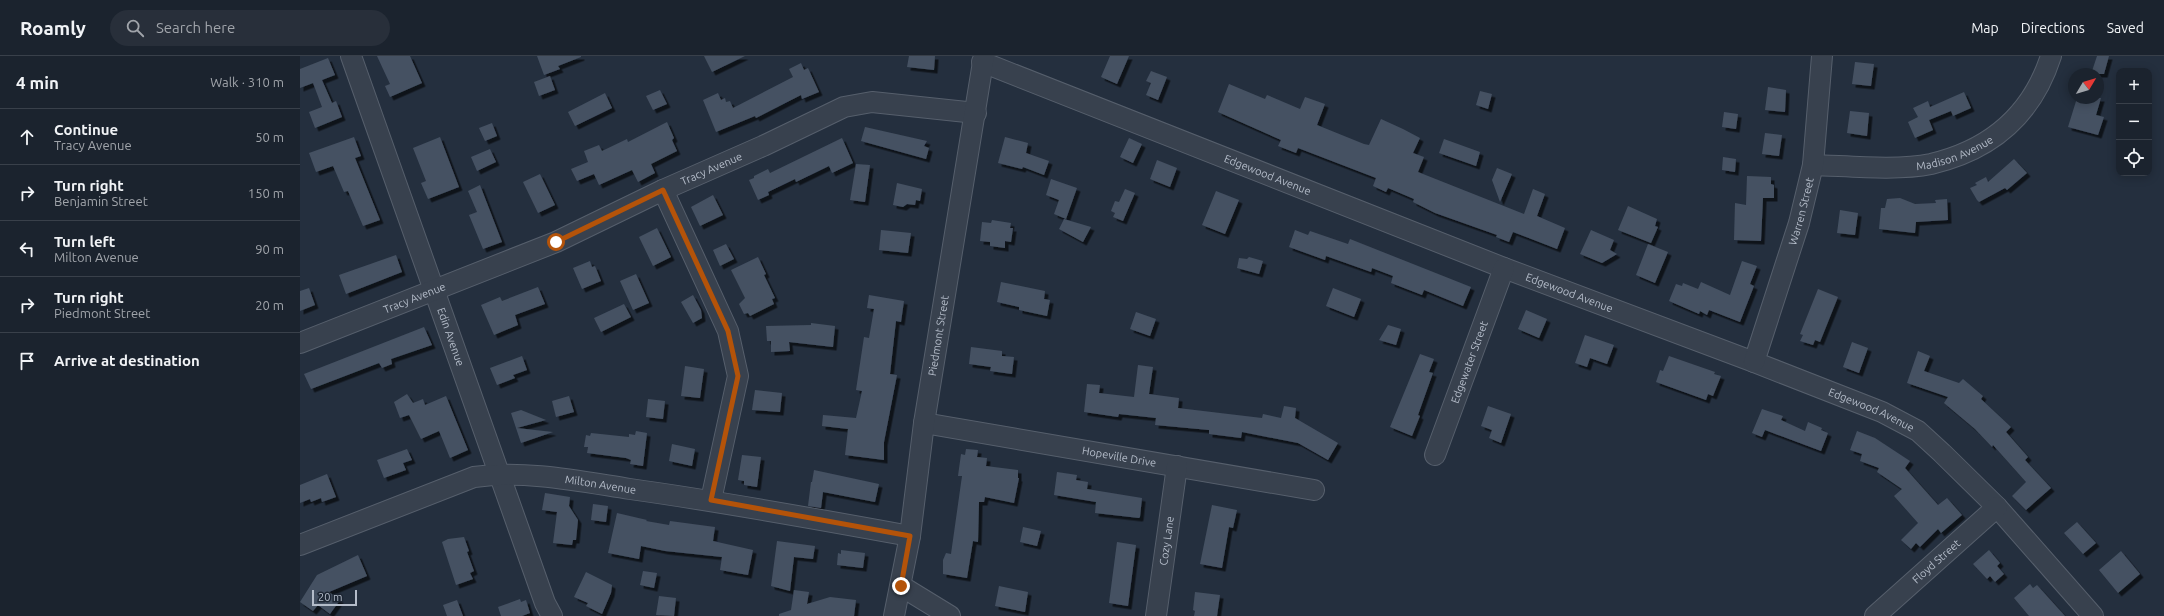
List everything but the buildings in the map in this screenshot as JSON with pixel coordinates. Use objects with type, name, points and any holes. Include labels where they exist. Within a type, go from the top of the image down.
[{"type":"street","name":"Edin Avenue","points":[[351,56],[436,289],[545,603],[552,616]]},
{"type":"street","name":"Warren Street","points":[[1754,362],[1799,223],[1813,165],[1822,56]]},
{"type":"street","name":"Madison Avenue","points":[[1813,165],[1890,167],[1930,164],[1976,149],[2006,127],[2031,101],[2051,56]]},
{"type":"street","name":"Piedmont Street","points":[[894,616],[910,536],[924,423],[976,113],[983,59]]},
{"type":"street","name":"Edgewood Avenue","points":[[983,59],[1504,268],[1882,412],[1918,430],[1997,507],[2093,616]]},
{"type":"street","name":"Tracy Avenue","points":[[300,343],[556,242],[663,190],[763,146],[844,107],[872,102],[976,113]]},
{"type":"street","points":[[663,190],[728,331],[738,376],[711,500]]},
{"type":"street","name":"Edgewater Street","points":[[1435,455],[1504,268]]},
{"type":"street","name":"Hopeville Drive","points":[[924,423],[1314,490]]},
{"type":"street","name":"Cozy Lane","points":[[1156,616],[1177,466]]},
{"type":"street","name":"Milton Avenue","points":[[300,545],[474,477],[499,474],[539,476],[711,500],[910,536]]},
{"type":"street","name":"Floyd Street","points":[[1875,616],[1997,507]]},
{"type":"street","points":[[901,586],[950,616]]},
{"type":"route","points":[[556,242],[663,190],[728,331],[738,376],[711,500],[910,536],[901,586]]}]
